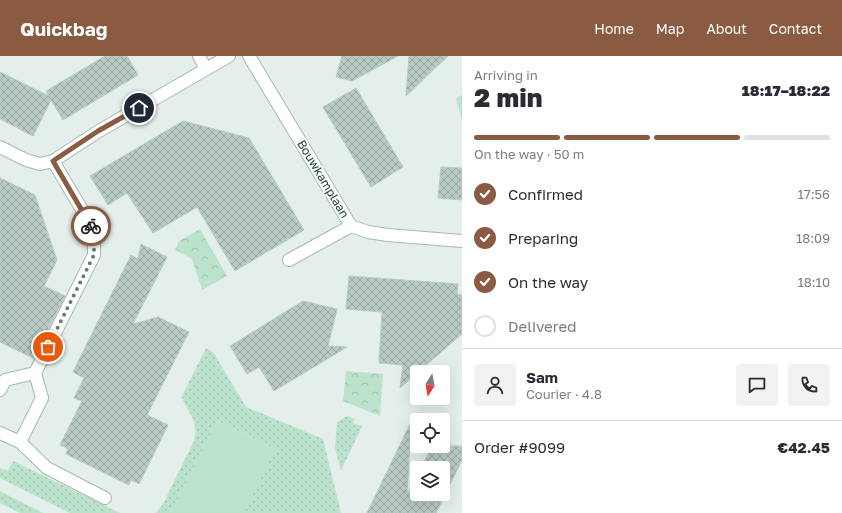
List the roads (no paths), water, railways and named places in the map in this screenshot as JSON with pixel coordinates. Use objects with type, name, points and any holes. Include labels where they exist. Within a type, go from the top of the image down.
[{"type":"street","points":[[199,56],[206,69]]},
{"type":"street","points":[[0,147],[26,160],[40,164],[53,161],[98,131],[228,56]]},
{"type":"street","name":"Bouwkamplaan","points":[[249,56],[351,226],[368,232],[388,235],[462,241]]},
{"type":"street","points":[[20,442],[42,398],[35,373],[94,255],[94,230],[53,161]]},
{"type":"street","points":[[289,260],[351,226]]},
{"type":"street","points":[[0,390],[5,380],[35,373]]},
{"type":"street","points":[[0,433],[20,442],[47,468],[105,498]]}]
